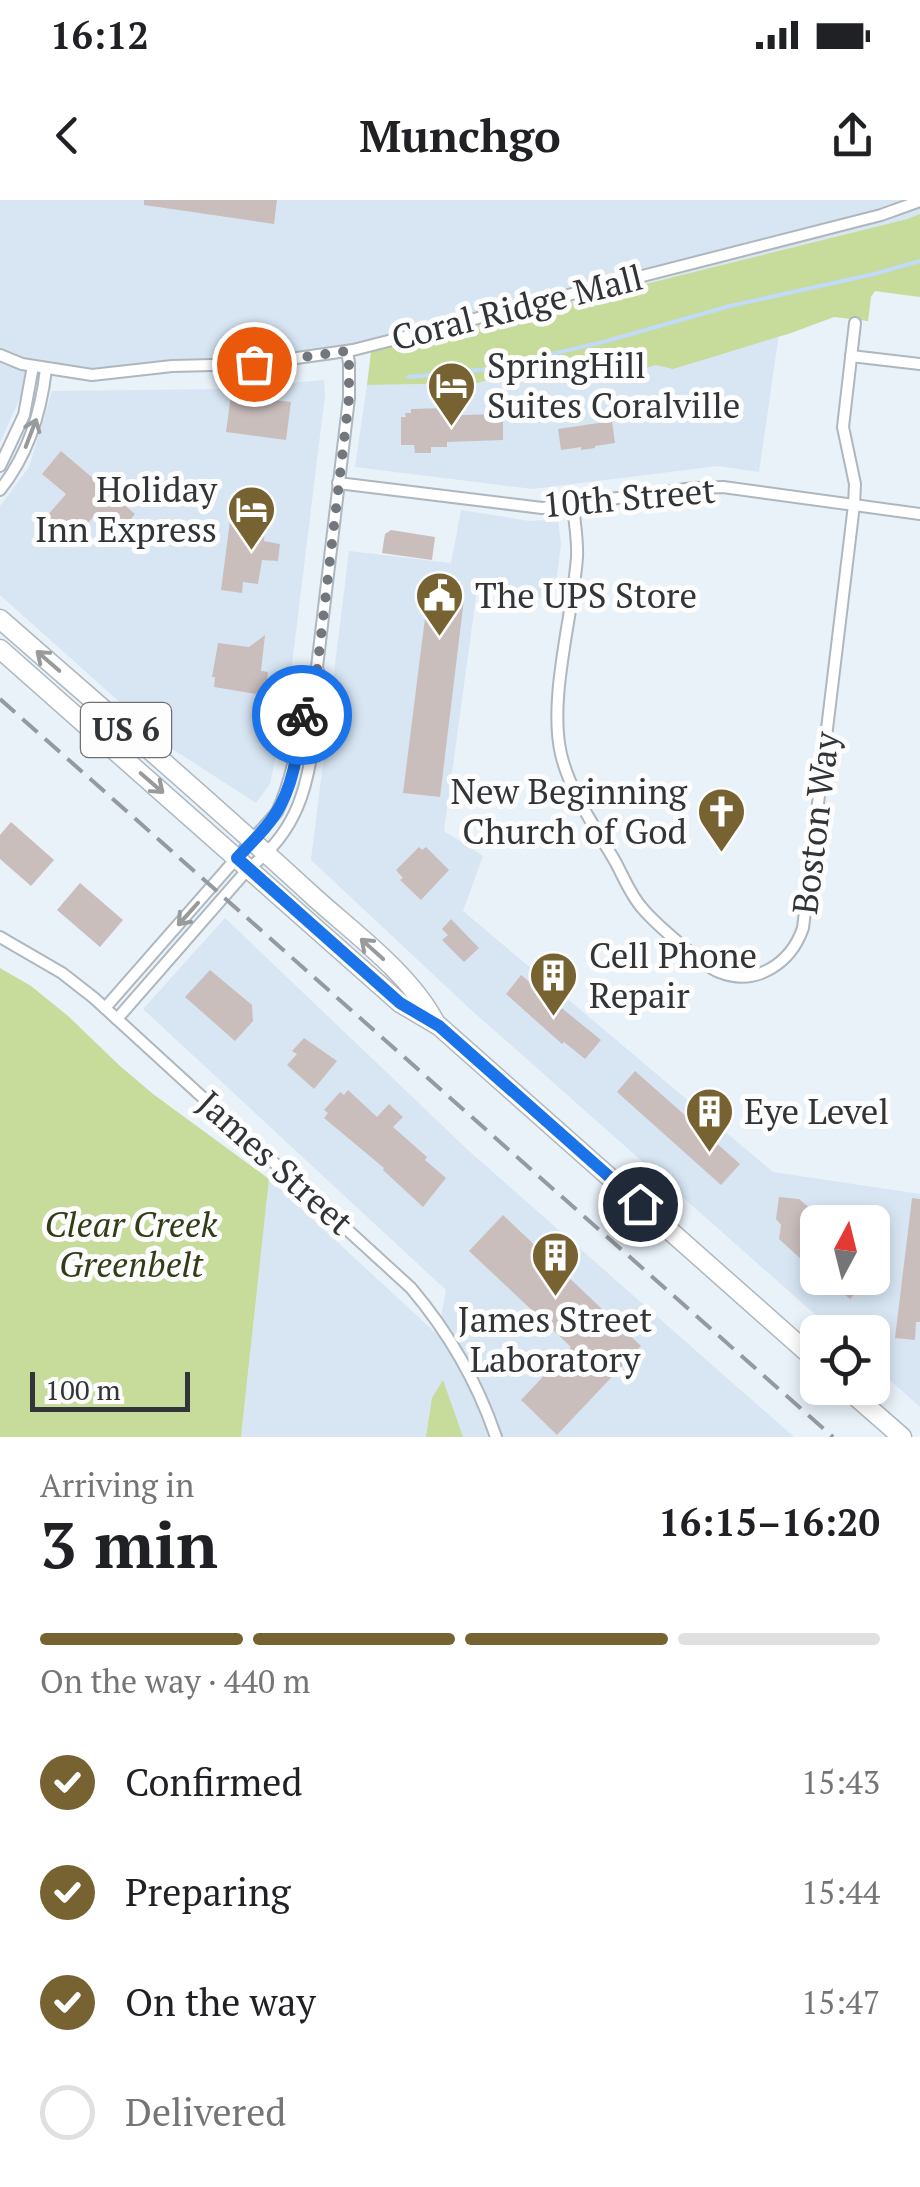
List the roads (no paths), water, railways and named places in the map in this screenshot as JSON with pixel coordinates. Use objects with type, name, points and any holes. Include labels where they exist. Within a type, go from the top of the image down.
[{"type":"main road","name":"US 6","points":[[0,618],[405,979],[435,1022]]},
{"type":"main road","name":"US 6","points":[[0,649],[400,1003],[435,1022],[800,1346]]},
{"type":"main road","points":[[865,1405],[902,1437]]},
{"type":"street","name":"Coral Ridge Mall","points":[[0,355],[22,364],[92,375],[148,368],[254,364],[347,351],[881,215],[920,201]]},
{"type":"street","name":"Boston Way","points":[[573,503],[577,553],[558,700],[558,731],[571,783],[643,909],[719,972],[742,976],[768,970],[783,961],[799,941],[803,928],[856,484],[844,427],[855,323]]},
{"type":"street","points":[[104,1008],[242,864],[267,854],[302,801],[310,772],[320,682],[317,670],[349,398],[347,351]]},
{"type":"street","points":[[851,356],[920,364]]},
{"type":"street","points":[[0,466],[24,415],[33,366]]},
{"type":"street","points":[[0,490],[20,462],[30,436],[43,398],[46,369]]},
{"type":"street","name":"10th Street","points":[[338,483],[542,508],[723,487],[920,514]]},
{"type":"street","points":[[117,1019],[242,864],[252,841],[277,812],[297,753],[310,676],[317,670]]},
{"type":"street","name":"James Street","points":[[0,937],[62,972],[411,1288],[457,1350],[476,1385],[496,1437]]},
{"type":"waterway","points":[[408,377],[489,369],[920,261]]},
{"type":"railway","points":[[0,699],[833,1437]]},
{"type":"place","name":"SpringHill Suites Coralville","points":[[452,428]]},
{"type":"place","name":"Holiday Inn Express","points":[[252,552]]},
{"type":"place","name":"The UPS Store","points":[[440,638]]},
{"type":"place","name":"New Beginning Church of God","points":[[722,854]]},
{"type":"place","name":"Cell Phone Repair","points":[[554,1018]]},
{"type":"place","name":"Eye Level","points":[[709,1154]]},
{"type":"place","name":"James Street Laboratory","points":[[555,1298]]},
{"type":"park label","name":"Clear Creek Greenbelt","points":[[131,1245]]}]
